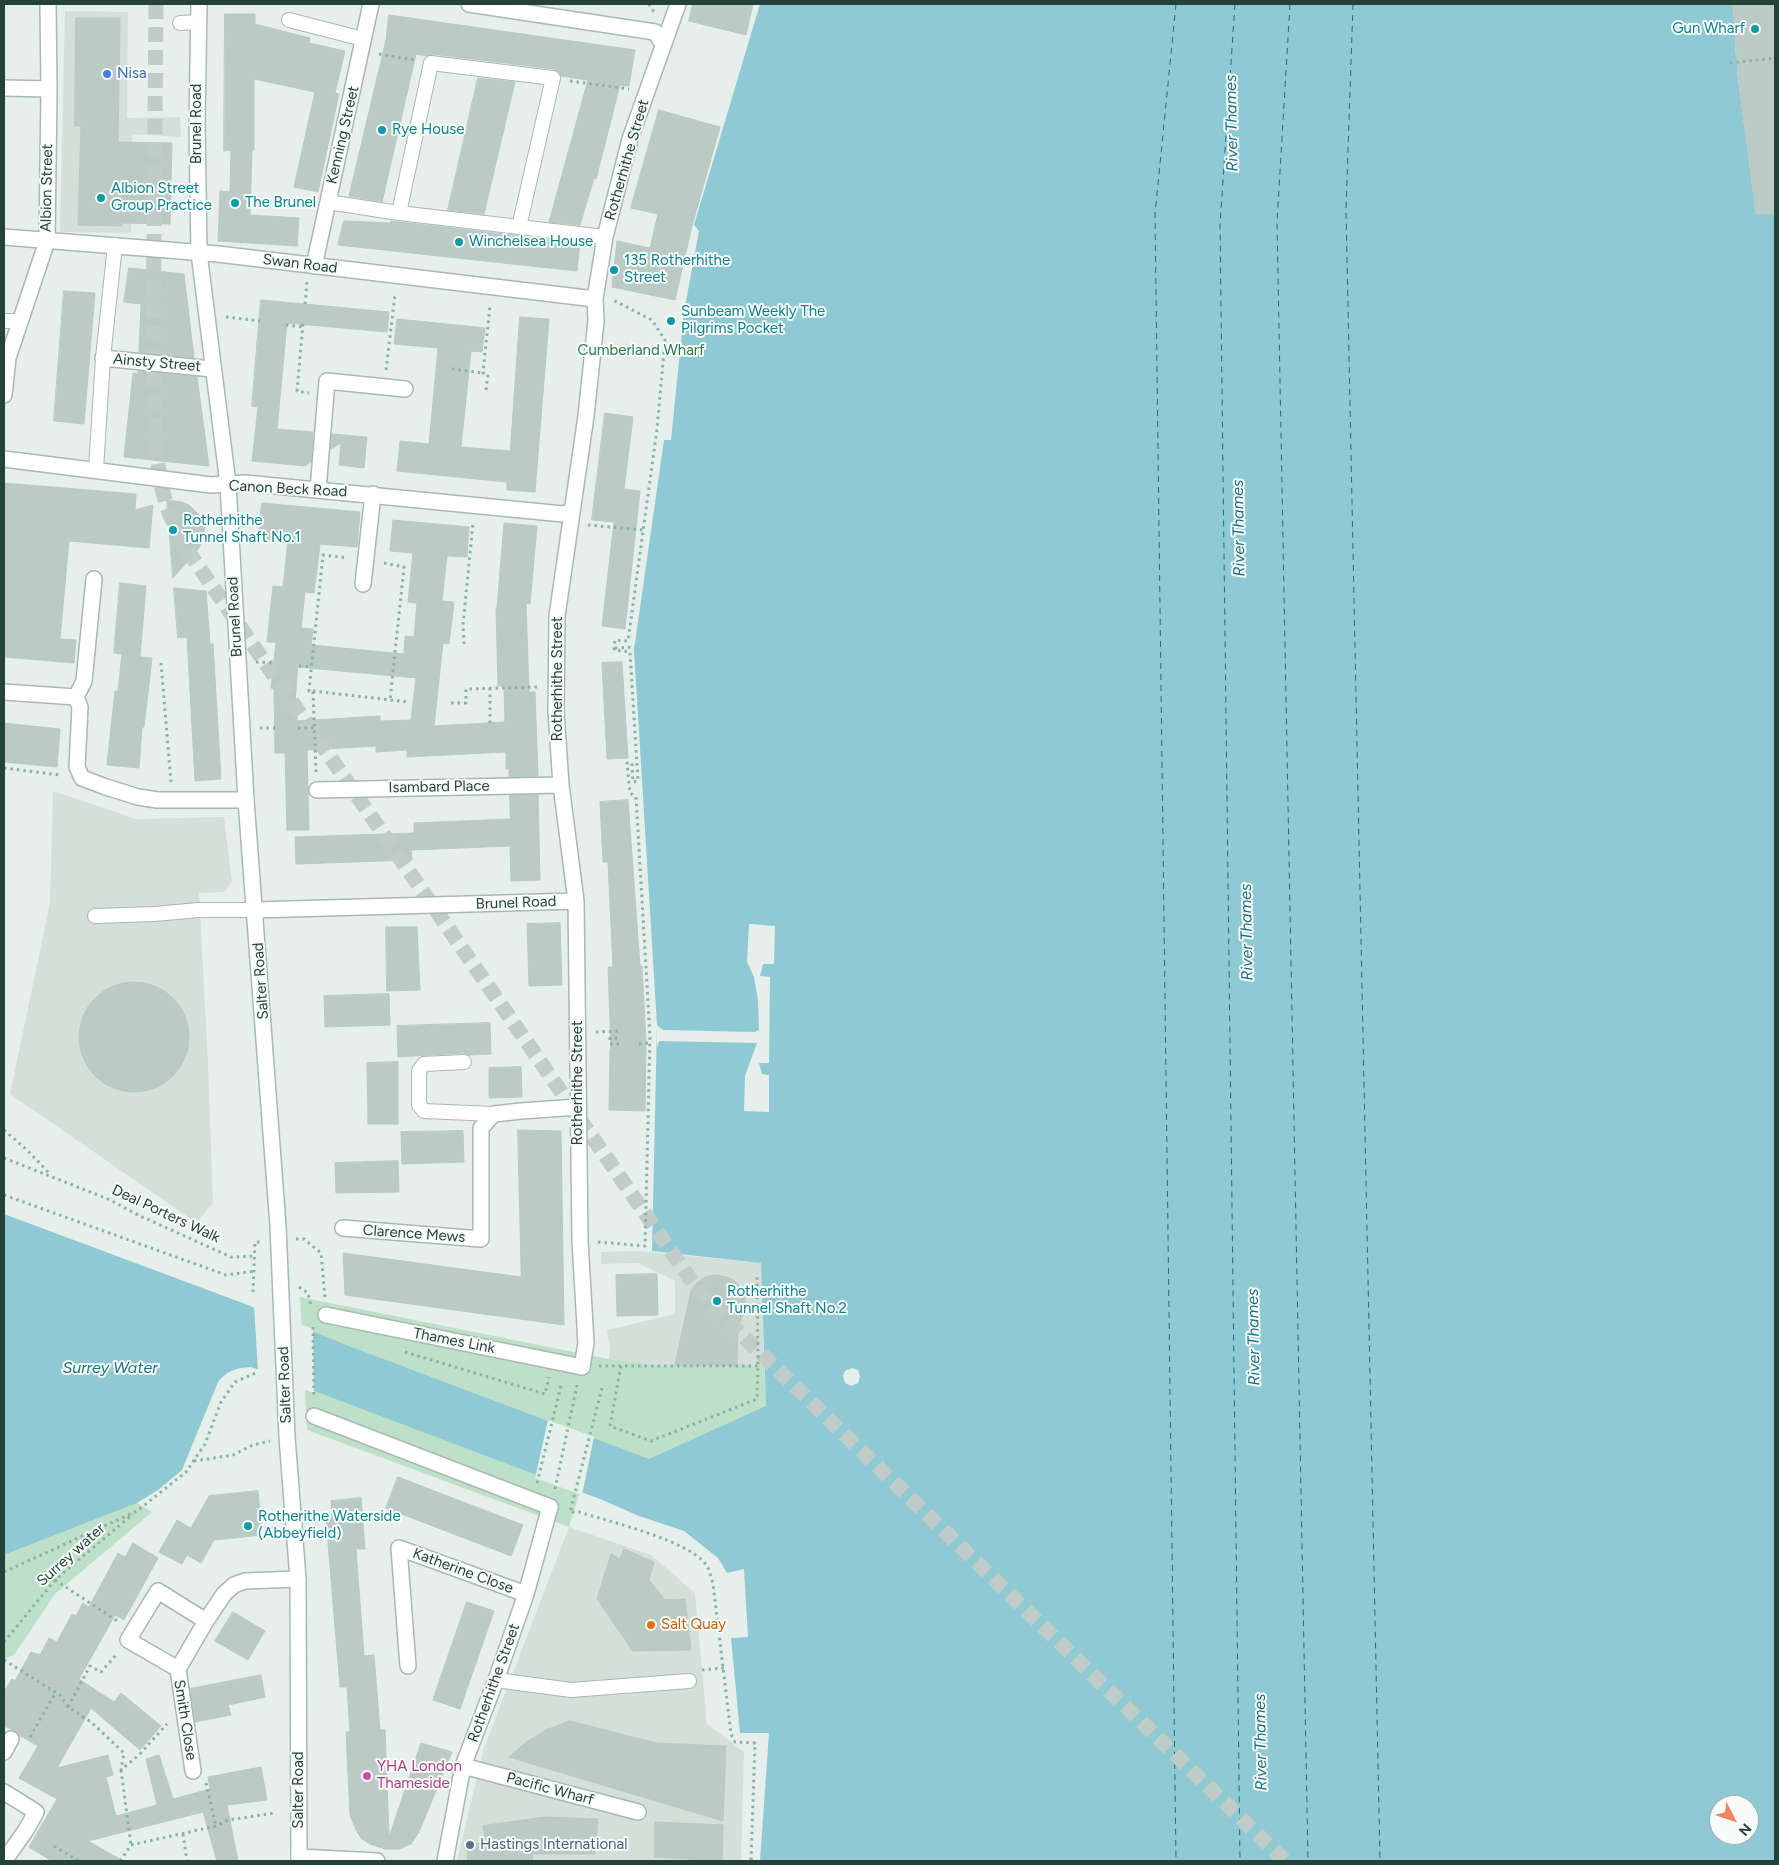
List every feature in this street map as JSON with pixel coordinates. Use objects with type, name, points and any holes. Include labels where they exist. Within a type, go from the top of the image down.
[{"type":"street","name":"Albion Street","points":[[4,395],[8,358],[47,241],[48,4]]},
{"type":"street","name":"Brunel Road","points":[[199,4],[196,123],[199,252],[212,369],[228,484],[246,800],[255,910],[576,901]]},
{"type":"street","name":"Kenning Street","points":[[314,266],[371,4]]},
{"type":"street","points":[[469,4],[655,32],[663,44]]},
{"type":"street","name":"Rotherhithe Street","points":[[582,1367],[586,1344],[580,1241],[576,901],[561,785],[556,711],[556,616],[572,517],[596,322],[603,299],[606,237],[630,139],[678,4]]},
{"type":"street","points":[[4,88],[49,89]]},
{"type":"street","name":"Swan Road","points":[[4,237],[199,252],[603,299]]},
{"type":"street","name":"Ainsty Street","points":[[103,358],[212,369]]},
{"type":"street","points":[[318,490],[327,381],[405,389]]},
{"type":"street","name":"Canon Beck Road","points":[[4,459],[96,469],[211,485],[245,483],[373,494],[563,514],[572,517]]},
{"type":"street","points":[[363,584],[373,494]]},
{"type":"street","points":[[94,579],[84,681],[76,697],[80,707],[77,767],[82,778],[89,782],[138,797],[157,800],[246,800]]},
{"type":"street","points":[[4,692],[76,697]]},
{"type":"street","name":"Isambard Place","points":[[317,790],[561,785]]},
{"type":"street","name":"Salter Road","points":[[255,910],[271,1241],[298,1579],[299,1859]]},
{"type":"street","points":[[494,1114],[578,1107]]},
{"type":"street","name":"Clarence Mews","points":[[343,1228],[481,1239],[481,1128],[494,1114]]},
{"type":"street","name":"Thames Link","points":[[326,1315],[582,1367]]},
{"type":"street","points":[[314,1416],[552,1500]]},
{"type":"street","name":"Rotherhithe Street","points":[[445,1861],[463,1766],[526,1594],[552,1500]]},
{"type":"street","name":"Katherine Close","points":[[408,1666],[399,1548],[526,1594]]},
{"type":"street","name":"Smith Close","points":[[193,1771],[178,1669],[206,1620],[224,1594],[234,1585],[245,1581],[298,1579]]},
{"type":"street","points":[[128,1640],[158,1591],[206,1620]]},
{"type":"street","name":"Smith Close","points":[[128,1640],[178,1669]]},
{"type":"street","name":"Pacific Wharf","points":[[463,1766],[638,1812]]},
{"type":"street","points":[[4,1792],[36,1812],[4,1861]]},
{"type":"street","points":[[299,1859],[377,1861]]},
{"type":"lane","points":[[289,20],[363,39]]},
{"type":"lane","points":[[180,23],[199,22]]},
{"type":"lane","points":[[398,213],[431,63],[553,78],[519,227]]},
{"type":"lane","points":[[328,202],[398,213],[606,237]]},
{"type":"lane","points":[[96,469],[103,358],[115,246]]},
{"type":"lane","points":[[4,321],[20,322]]},
{"type":"lane","points":[[95,916],[199,910],[255,910]]},
{"type":"lane","points":[[464,1062],[424,1064],[419,1071],[419,1105],[424,1111],[494,1114]]},
{"type":"lane","points":[[496,1680],[571,1690],[689,1681]]},
{"type":"path","points":[[390,56],[399,58]]},
{"type":"path","points":[[1730,63],[1775,58]]},
{"type":"path","points":[[553,78],[630,90]]},
{"type":"path","points":[[384,386],[397,276]]},
{"type":"path","points":[[483,373],[492,286]]},
{"type":"path","points":[[598,1242],[645,1246],[649,1043],[636,797],[630,793],[627,763],[632,763],[633,782],[638,781],[630,652],[614,650],[615,640],[628,641],[657,429],[665,340],[652,320],[603,299]]},
{"type":"path","points":[[225,317],[260,321]]},
{"type":"path","points":[[286,325],[303,325],[297,391],[326,395]]},
{"type":"path","points":[[452,369],[488,374],[486,390]]},
{"type":"path","points":[[464,644],[463,625],[475,505]]},
{"type":"path","points":[[572,517],[642,530]]},
{"type":"path","points":[[390,700],[404,567],[323,555],[309,691],[407,702]]},
{"type":"path","points":[[615,648],[635,648]]},
{"type":"path","points":[[256,662],[274,664]]},
{"type":"path","points":[[162,663],[172,800]]},
{"type":"path","points":[[298,666],[312,667]]},
{"type":"path","points":[[451,703],[466,703],[466,689],[556,687]]},
{"type":"path","points":[[490,688],[490,726]]},
{"type":"path","points":[[313,691],[317,790]]},
{"type":"path","points":[[260,728],[275,728]]},
{"type":"path","points":[[298,728],[314,728]]},
{"type":"path","points":[[4,768],[82,778]]},
{"type":"path","points":[[578,1033],[619,1031]]},
{"type":"path","points":[[619,1038],[610,1038],[610,1044],[619,1044]]},
{"type":"path","points":[[639,1044],[649,1043]]},
{"type":"path","name":"Deal Porters Walk","points":[[4,1130],[53,1177]]},
{"type":"path","name":"Deal Porters Walk","points":[[4,1158],[108,1199],[138,1215],[230,1257],[255,1256]]},
{"type":"path","points":[[4,1195],[226,1274],[255,1272]]},
{"type":"path","points":[[304,1239],[321,1253],[326,1315]]},
{"type":"path","points":[[253,1292],[255,1242],[271,1241]]},
{"type":"path","points":[[621,1366],[610,1426],[652,1441],[756,1399],[758,1366],[757,1273]]},
{"type":"path","points":[[313,1324],[314,1416]]},
{"type":"path","points":[[397,1350],[545,1394],[549,1379]]},
{"type":"path","points":[[582,1367],[758,1366]]},
{"type":"path","points":[[4,1572],[137,1511],[186,1472],[205,1444],[221,1402],[235,1382],[258,1372]]},
{"type":"path","points":[[536,1488],[562,1382]]},
{"type":"path","points":[[552,1500],[577,1386]]},
{"type":"path","points":[[602,1388],[570,1512],[578,1512],[635,1529],[688,1549],[706,1565],[713,1584],[731,1734],[736,1742],[755,1743],[751,1861]]},
{"type":"path","points":[[194,1462],[233,1455],[253,1445],[270,1440]]},
{"type":"path","name":"Surrey water","points":[[4,1642],[55,1580],[137,1511]]},
{"type":"path","points":[[55,1580],[118,1621],[128,1640],[101,1672],[90,1666],[68,1706]]},
{"type":"path","points":[[4,1660],[60,1695],[68,1706],[90,1722],[124,1752],[121,1770],[131,1845],[120,1861]]},
{"type":"path","points":[[704,1670],[724,1668]]},
{"type":"path","points":[[121,1770],[139,1755],[183,1707]]},
{"type":"path","points":[[190,1756],[202,1765],[216,1826]]},
{"type":"path","points":[[131,1845],[216,1826],[228,1820],[275,1813]]},
{"type":"path","points":[[182,1834],[187,1861]]},
{"type":"path","points":[[54,1846],[79,1861]]},
{"type":"shaded area","points":[[65,11],[128,12],[127,118],[180,117],[181,137],[132,134],[131,233],[60,232]]},
{"type":"shaded area","points":[[53,791],[136,819],[224,817],[232,882],[224,892],[199,893],[213,1203],[197,1223],[10,1094],[50,903]]},
{"type":"shaded area","points":[[637,1251],[761,1263],[764,1361],[751,1365],[657,1365],[609,1359],[610,1349],[607,1330],[675,1314],[675,1281],[638,1263],[601,1264],[601,1252]]},
{"type":"shaded area","points":[[569,1527],[651,1555],[695,1593],[707,1724],[744,1752],[741,1859],[735,1861],[457,1861],[484,1748]]},
{"type":"green space","points":[[300,1297],[609,1359],[657,1365],[751,1365],[764,1361],[766,1406],[718,1533],[580,1492],[569,1527],[307,1430]]},
{"type":"green space","points":[[137,1503],[152,1512],[55,1594],[14,1655],[4,1659],[4,1555]]},
{"type":"water","points":[[760,4],[1733,4],[1736,57],[1739,62],[1737,71],[1756,214],[1775,214],[1775,1861],[760,1861],[769,1733],[740,1733],[731,1638],[748,1637],[744,1569],[727,1573],[718,1558],[684,1531],[639,1516],[600,1499],[251,1367],[233,1370],[218,1382],[182,1470],[158,1490],[137,1503],[4,1555],[4,1214],[248,1305],[341,1343],[649,1459],[766,1406],[761,1263],[652,1251],[657,1025],[634,650],[664,440],[671,440],[684,312],[699,231],[694,225]],"holes":[[[852,1368],[858,1370],[860,1376],[858,1383],[851,1386],[845,1383],[843,1376],[845,1371]]]},
{"type":"pier","points":[[749,924],[775,926],[774,964],[763,964],[760,976],[770,977],[769,1063],[759,1063],[762,1074],[769,1075],[769,1112],[744,1111],[745,1076],[757,1043],[659,1041],[657,1047],[657,1025],[663,1030],[755,1032],[759,1030],[758,1000],[754,977],[747,962]]},
{"type":"pier","points":[[254,1305],[313,1329],[314,1393],[258,1372]]},
{"type":"pier","points":[[548,1420],[594,1437],[582,1495],[535,1478]]},
{"type":"building","points":[[693,4],[753,4],[746,35],[689,21]]},
{"type":"building","points":[[1733,4],[1775,4],[1775,214],[1756,214],[1738,74]]},
{"type":"building","points":[[225,14],[255,14],[255,24],[310,38],[309,43],[345,51],[335,93],[339,94],[318,192],[294,187],[315,92],[254,79],[254,150],[252,150],[250,215],[299,218],[297,246],[218,241],[220,191],[230,192],[231,150],[224,151]]},
{"type":"building","points":[[389,15],[635,50],[629,86],[620,85],[596,179],[594,178],[580,225],[549,222],[588,80],[561,76],[554,69],[432,54],[427,56],[416,54],[382,202],[349,196],[386,40]]},
{"type":"building","points":[[76,18],[120,18],[118,142],[172,143],[170,224],[122,223],[122,226],[78,225],[81,126],[75,126]]},
{"type":"building","points":[[478,78],[515,82],[484,214],[448,210]]},
{"type":"building","points":[[659,110],[720,127],[692,226],[675,300],[612,287],[617,241],[650,248],[658,214],[631,208]]},
{"type":"building","name":"Winchelsea House","points":[[344,221],[390,223],[391,221],[580,243],[577,271],[338,245]]},
{"type":"building","points":[[129,268],[184,274],[194,358],[139,352],[141,304],[124,302]]},
{"type":"building","points":[[64,291],[95,293],[84,424],[54,421]]},
{"type":"building","points":[[261,300],[389,312],[387,332],[287,323],[277,429],[313,432],[311,462],[305,466],[252,461],[258,407],[252,406]]},
{"type":"building","points":[[520,317],[549,319],[535,492],[507,490],[507,482],[397,471],[400,441],[429,444],[438,348],[394,344],[397,319],[485,328],[482,352],[471,351],[461,447],[510,451]]},
{"type":"building","points":[[138,371],[197,377],[209,466],[124,457],[133,373],[138,374]]},
{"type":"building","points":[[605,413],[633,417],[624,489],[640,491],[625,629],[602,626],[614,522],[592,520]]},
{"type":"building","points":[[332,434],[367,437],[364,468],[339,465],[341,443],[331,449]]},
{"type":"building","points":[[4,483],[136,494],[135,510],[153,505],[149,548],[69,541],[60,639],[76,640],[74,663],[4,657]]},
{"type":"building","points":[[167,500],[189,505],[200,516],[204,526],[204,534],[199,548],[173,578]]},
{"type":"building","points":[[262,503],[360,512],[357,547],[320,544],[314,593],[305,592],[301,628],[313,629],[311,645],[404,654],[405,636],[414,637],[417,603],[408,602],[413,553],[390,551],[393,520],[469,527],[467,557],[447,556],[442,601],[454,602],[449,644],[443,643],[434,726],[505,722],[504,686],[498,686],[496,608],[504,523],[537,526],[530,604],[526,603],[529,692],[535,692],[538,776],[509,777],[509,769],[506,769],[506,752],[407,757],[407,750],[376,752],[376,746],[307,750],[309,830],[287,830],[285,753],[275,753],[274,689],[271,688],[276,642],[267,642],[273,586],[283,587],[288,541],[258,538]],"holes":[[[298,667],[416,678],[411,720],[380,721],[380,716],[297,721],[297,707],[295,707]]]},
{"type":"building","points":[[120,583],[146,586],[140,657],[152,658],[144,727],[142,727],[139,768],[107,765],[115,691],[118,691],[122,654],[114,653]]},
{"type":"building","points":[[174,588],[206,591],[210,644],[213,644],[221,779],[195,781],[187,637],[178,638]]},
{"type":"building","points":[[622,662],[628,758],[607,759],[602,663]]},
{"type":"building","points":[[4,723],[60,729],[57,767],[4,762]]},
{"type":"building","points":[[510,795],[538,795],[540,880],[511,881],[510,846],[411,850],[412,860],[296,864],[295,837],[414,833],[414,823],[510,819]]},
{"type":"building","points":[[628,800],[640,966],[642,966],[646,1041],[645,1111],[609,1110],[611,1049],[608,967],[613,967],[608,862],[603,862],[600,802]]},
{"type":"building","points":[[560,923],[562,985],[529,986],[527,924]]},
{"type":"building","points":[[386,927],[417,927],[420,990],[387,991]]},
{"type":"building","points":[[134,982],[145,983],[155,987],[173,998],[184,1016],[188,1026],[188,1048],[184,1058],[173,1076],[155,1087],[145,1091],[134,1092],[123,1091],[113,1087],[95,1076],[84,1058],[80,1048],[79,1037],[80,1026],[84,1016],[95,998],[113,987],[123,983]]},
{"type":"building","points":[[389,994],[390,1025],[325,1027],[324,996]]},
{"type":"building","points":[[490,1023],[491,1054],[469,1055],[464,1053],[398,1057],[397,1026]]},
{"type":"building","points":[[398,1062],[398,1124],[368,1124],[367,1063]]},
{"type":"building","points":[[521,1067],[522,1097],[489,1098],[489,1068]]},
{"type":"building","points":[[518,1130],[561,1131],[564,1325],[345,1295],[343,1253],[521,1277]]},
{"type":"building","points":[[463,1131],[464,1162],[402,1164],[401,1132]]},
{"type":"building","points":[[398,1161],[399,1192],[336,1193],[335,1163]]},
{"type":"building","points":[[657,1274],[658,1315],[617,1316],[616,1275]]},
{"type":"building","points":[[716,1275],[735,1281],[745,1298],[745,1310],[738,1326],[737,1365],[675,1365],[691,1291],[705,1277]]},
{"type":"building","points":[[398,1477],[523,1525],[511,1556],[386,1508]]},
{"type":"building","name":"Rotherithe Waterside (Abbeyfield)","points":[[258,1491],[262,1535],[214,1540],[201,1563],[187,1555],[182,1564],[159,1552],[177,1520],[191,1528],[209,1496]]},
{"type":"building","points":[[361,1498],[365,1549],[356,1549],[364,1656],[374,1655],[380,1730],[385,1730],[389,1837],[421,1743],[452,1752],[419,1832],[411,1844],[399,1849],[385,1849],[370,1844],[361,1838],[350,1815],[346,1732],[350,1732],[347,1687],[340,1687],[326,1519],[332,1519],[331,1501]]},
{"type":"building","points":[[133,1543],[158,1558],[124,1620],[115,1615],[79,1679],[114,1702],[121,1693],[161,1726],[140,1750],[91,1708],[57,1768],[108,1755],[113,1775],[106,1777],[116,1816],[157,1805],[146,1759],[159,1755],[173,1799],[210,1789],[208,1777],[261,1767],[267,1800],[227,1805],[238,1861],[217,1861],[203,1812],[88,1841],[123,1861],[52,1861],[29,1847],[57,1799],[19,1778],[38,1746],[19,1735],[16,1731],[4,1726],[4,1692],[12,1679],[15,1681],[31,1652],[40,1655],[49,1638],[57,1642],[72,1614],[76,1616],[83,1603],[89,1607],[118,1553],[125,1557]]},
{"type":"building","name":"Salt Quay","points":[[624,1549],[654,1562],[649,1580],[665,1600],[685,1599],[691,1650],[633,1651],[597,1599],[611,1554],[620,1559]]},
{"type":"building","points":[[467,1602],[494,1611],[460,1709],[433,1700]]},
{"type":"building","points":[[233,1612],[265,1631],[248,1660],[215,1641]]},
{"type":"building","points":[[261,1675],[265,1697],[228,1705],[231,1715],[195,1722],[190,1689]]},
{"type":"building","points":[[570,1721],[656,1743],[726,1746],[723,1821],[509,1757],[526,1742],[546,1730]]},
{"type":"building","points":[[546,1817],[598,1819],[595,1854],[532,1854],[533,1861],[468,1861],[466,1844],[486,1843],[483,1826]]},
{"type":"building","points":[[655,1822],[723,1825],[722,1861],[655,1857]]},
{"type":"ferry route","points":[[1176,4],[1155,214],[1176,1861]]},
{"type":"ferry route","points":[[1235,4],[1220,225],[1240,1861]]},
{"type":"ferry route","points":[[1290,4],[1277,222],[1308,1861]]},
{"type":"ferry route","points":[[1353,4],[1346,210],[1380,1861]]},
{"type":"tunnel","points":[[156,4],[153,356],[156,452],[162,489],[169,513],[188,551],[693,1283],[716,1310],[1285,1861]]},
{"type":"place","name":"Gun Wharf","points":[[1755,29]]},
{"type":"place","name":"Nisa","points":[[107,74]]},
{"type":"place","name":"Rye House","points":[[382,130]]},
{"type":"place","name":"Albion Street Group Practice","points":[[101,198]]},
{"type":"place","name":"The Brunel","points":[[235,203]]},
{"type":"place","name":"Winchelsea House","points":[[459,242]]},
{"type":"place","name":"135 Rotherhithe Street","points":[[614,270]]},
{"type":"place","name":"Sunbeam Weekly The Pilgrims Pocket","points":[[671,321]]},
{"type":"place","name":"Rotherhithe Tunnel Shaft No.1","points":[[173,530]]},
{"type":"place","name":"Rotherhithe Tunnel Shaft No.2","points":[[717,1301]]},
{"type":"place","name":"Rotherithe Waterside (Abbeyfield)","points":[[248,1526]]},
{"type":"place","name":"Salt Quay","points":[[651,1625]]},
{"type":"place","name":"YHA London Thameside","points":[[367,1776]]},
{"type":"place","name":"Hastings International","points":[[470,1845]]},
{"type":"water label","name":"River Thames","points":[[1232,123]]},
{"type":"water label","name":"River Thames","points":[[1239,528]]},
{"type":"water label","name":"River Thames","points":[[1247,932]]},
{"type":"water label","name":"River Thames","points":[[1254,1337]]},
{"type":"water label","name":"Surrey Water","points":[[110,1368]]},
{"type":"water label","name":"River Thames","points":[[1261,1742]]},
{"type":"park label","name":"Cumberland Wharf","points":[[641,351]]}]
